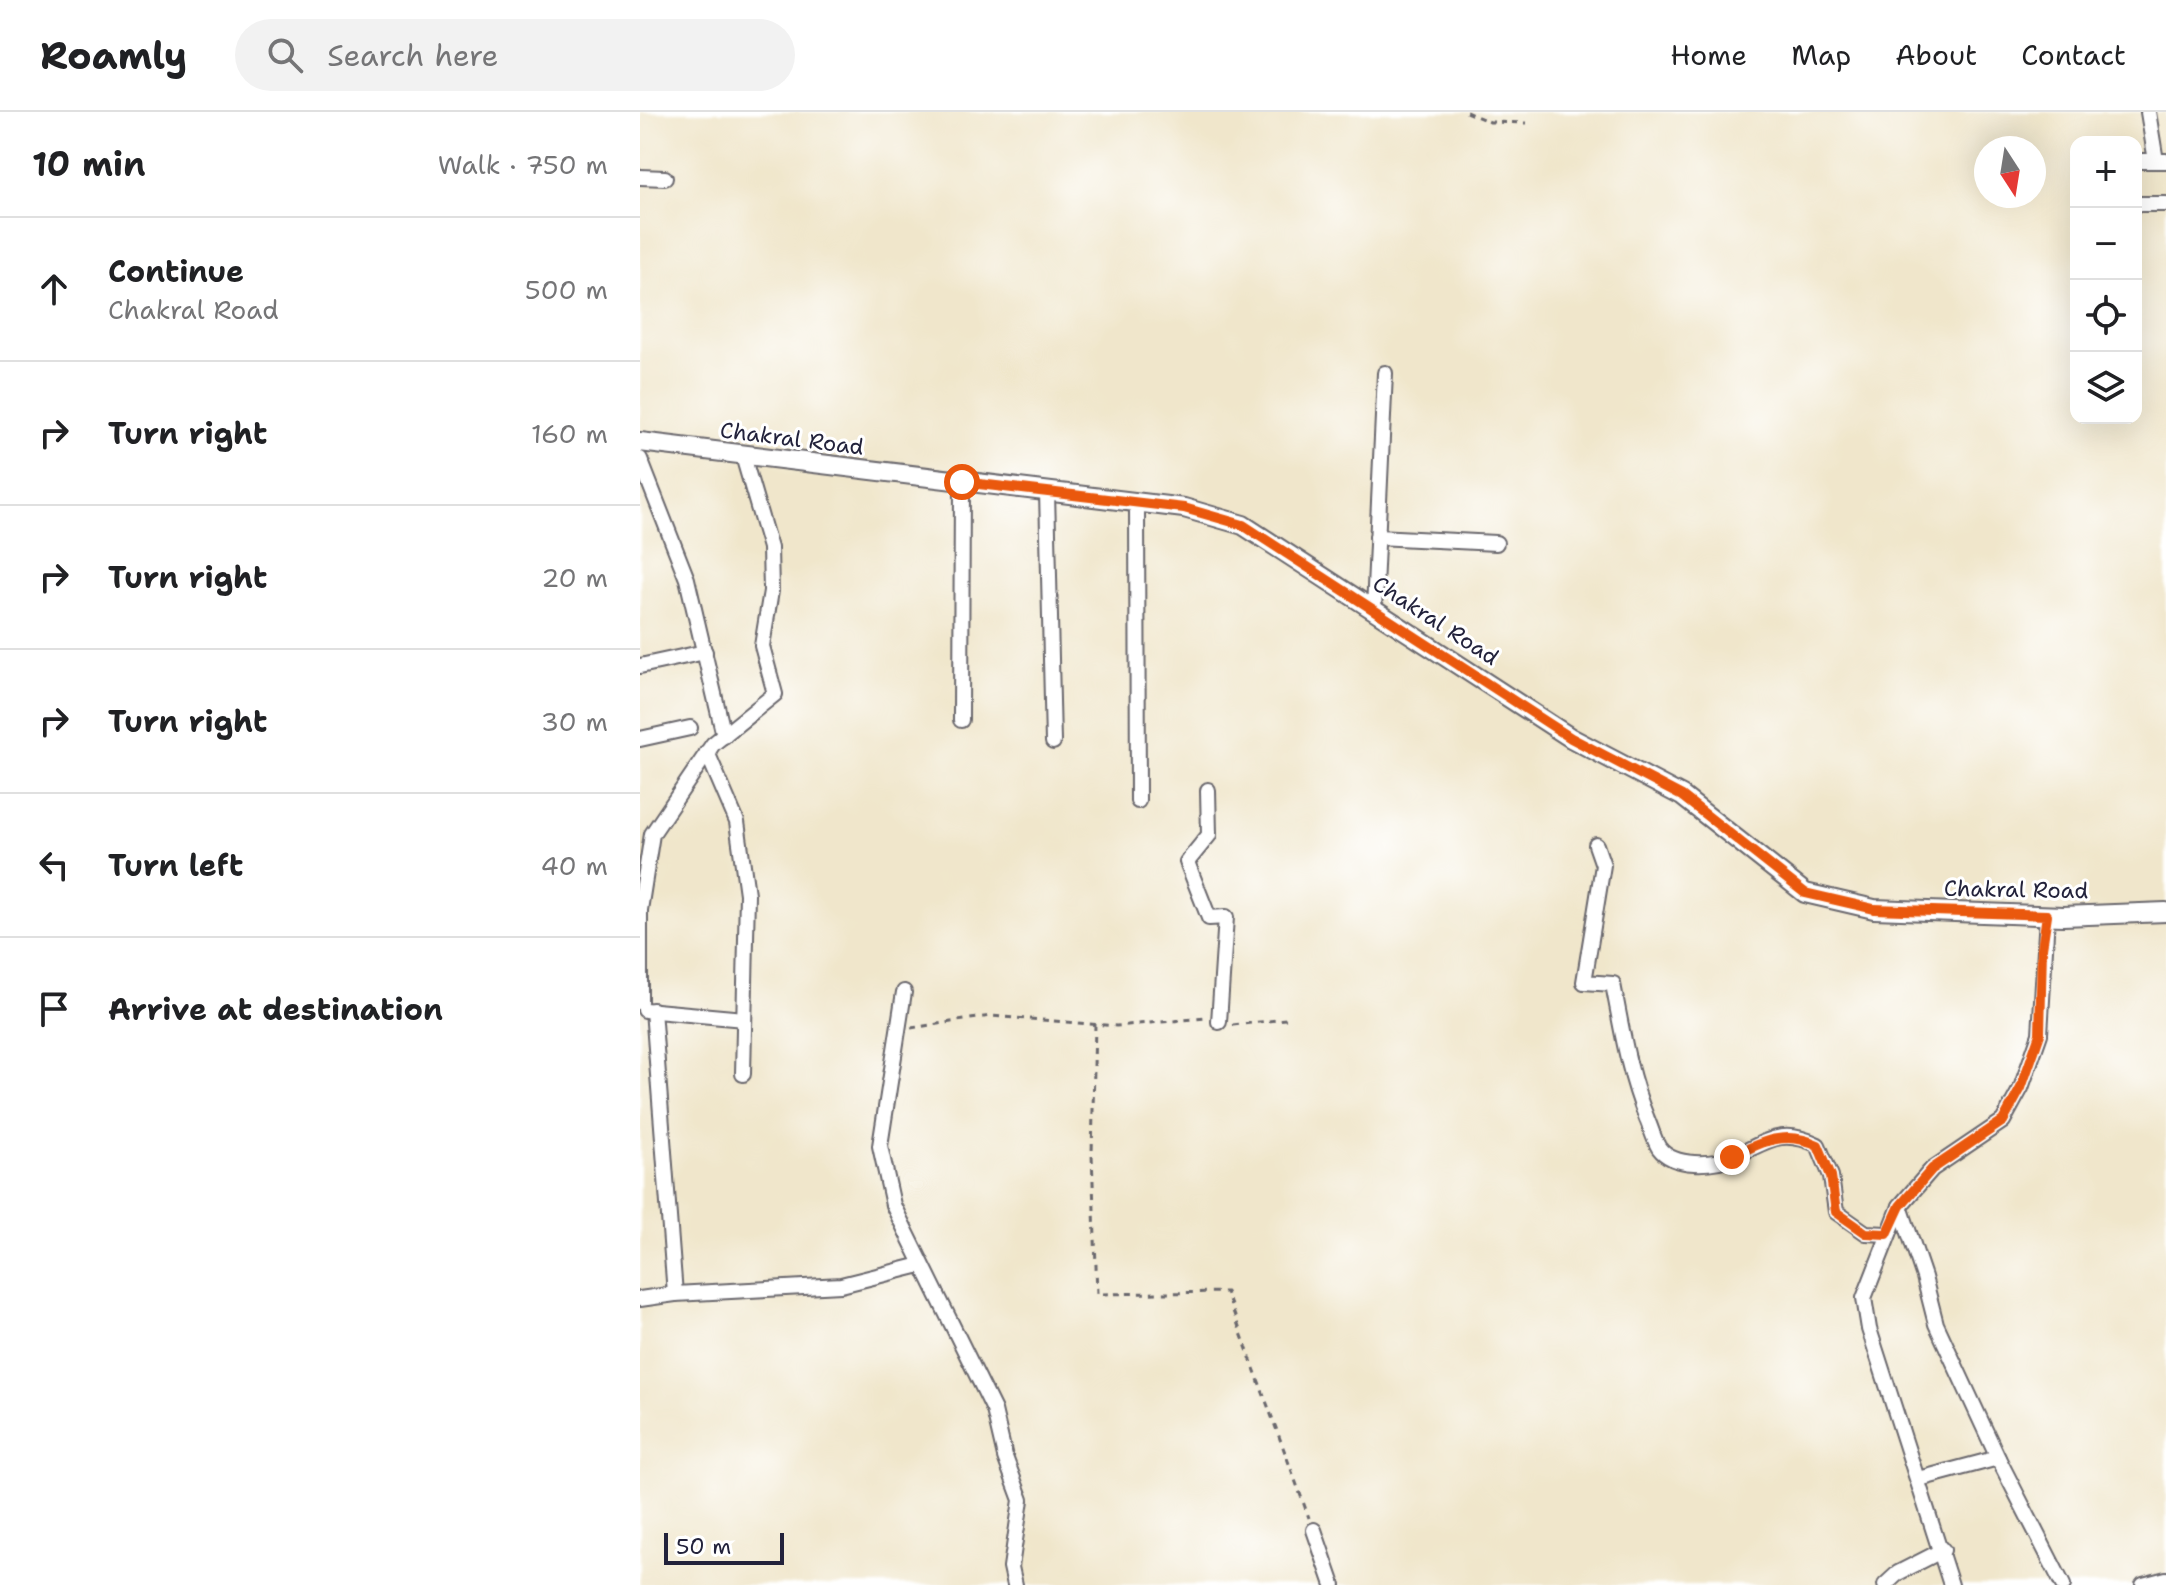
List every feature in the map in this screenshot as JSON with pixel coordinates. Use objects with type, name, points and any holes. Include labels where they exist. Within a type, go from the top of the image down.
[{"type":"street","points":[[2148,112],[2161,161]]},
{"type":"street","points":[[640,177],[665,178]]},
{"type":"street","points":[[2142,204],[2166,204]]},
{"type":"street","points":[[1374,609],[1385,373]]},
{"type":"street","name":"Chakral Road","points":[[640,442],[1184,508],[1243,525],[1571,738],[1682,796],[1805,893],[1874,909],[2047,915],[2166,912]]},
{"type":"street","points":[[675,1294],[644,1007],[640,910],[652,834],[707,752],[775,694],[762,646],[771,591],[770,548],[743,456]]},
{"type":"street","points":[[640,459],[687,579],[724,736]]},
{"type":"street","points":[[961,720],[962,482]]},
{"type":"street","points":[[1047,492],[1053,742]]},
{"type":"street","points":[[1137,503],[1138,801]]},
{"type":"street","points":[[1377,537],[1496,543]]},
{"type":"street","points":[[640,666],[705,652]]},
{"type":"street","points":[[640,739],[690,728]]},
{"type":"street","points":[[707,752],[737,822],[747,894],[743,1074]]},
{"type":"street","points":[[1208,790],[1209,835],[1187,862],[1209,918],[1226,917],[1219,1022]]},
{"type":"street","points":[[1596,845],[1603,865],[1584,982],[1613,984],[1631,1080],[1659,1149],[1674,1159],[1699,1164],[1732,1157],[1760,1141],[1799,1136],[1818,1145],[1831,1176],[1836,1212],[1866,1233],[1887,1234]]},
{"type":"street","points":[[1951,1585],[1943,1550],[1869,1329],[1864,1298],[1900,1206],[1932,1169],[2003,1121],[2021,1088],[2040,1034],[2042,948],[2047,915]]},
{"type":"street","points":[[904,992],[880,1146],[893,1205],[994,1410],[1005,1457],[1021,1500],[1011,1567],[1015,1585]]},
{"type":"street","points":[[644,1007],[744,1019]]},
{"type":"street","points":[[1900,1206],[1936,1324],[1998,1458],[2063,1585]]},
{"type":"street","points":[[640,1299],[675,1294],[841,1285],[921,1265]]},
{"type":"street","points":[[1919,1479],[1998,1458]]},
{"type":"street","points":[[1314,1530],[1333,1585]]},
{"type":"street","points":[[1885,1585],[1898,1573],[1943,1550]]},
{"type":"street","points":[[2143,1585],[2166,1579]]},
{"type":"path","points":[[1466,112],[1490,122],[1527,123]]},
{"type":"path","points":[[900,1029],[991,1016],[1116,1026],[1203,1018],[1233,1025],[1286,1019]]},
{"type":"path","points":[[1095,1024],[1092,1154],[1097,1294],[1226,1292],[1314,1530]]},
{"type":"route","points":[[962,482],[1184,508],[1243,525],[1443,652],[1571,738],[1682,796],[1805,893],[1874,909],[2047,915],[2042,948],[2040,1034],[2021,1088],[2003,1121],[1932,1169],[1900,1206],[1887,1234],[1866,1233],[1836,1212],[1831,1176],[1818,1145],[1799,1136],[1760,1141],[1732,1157]]}]
